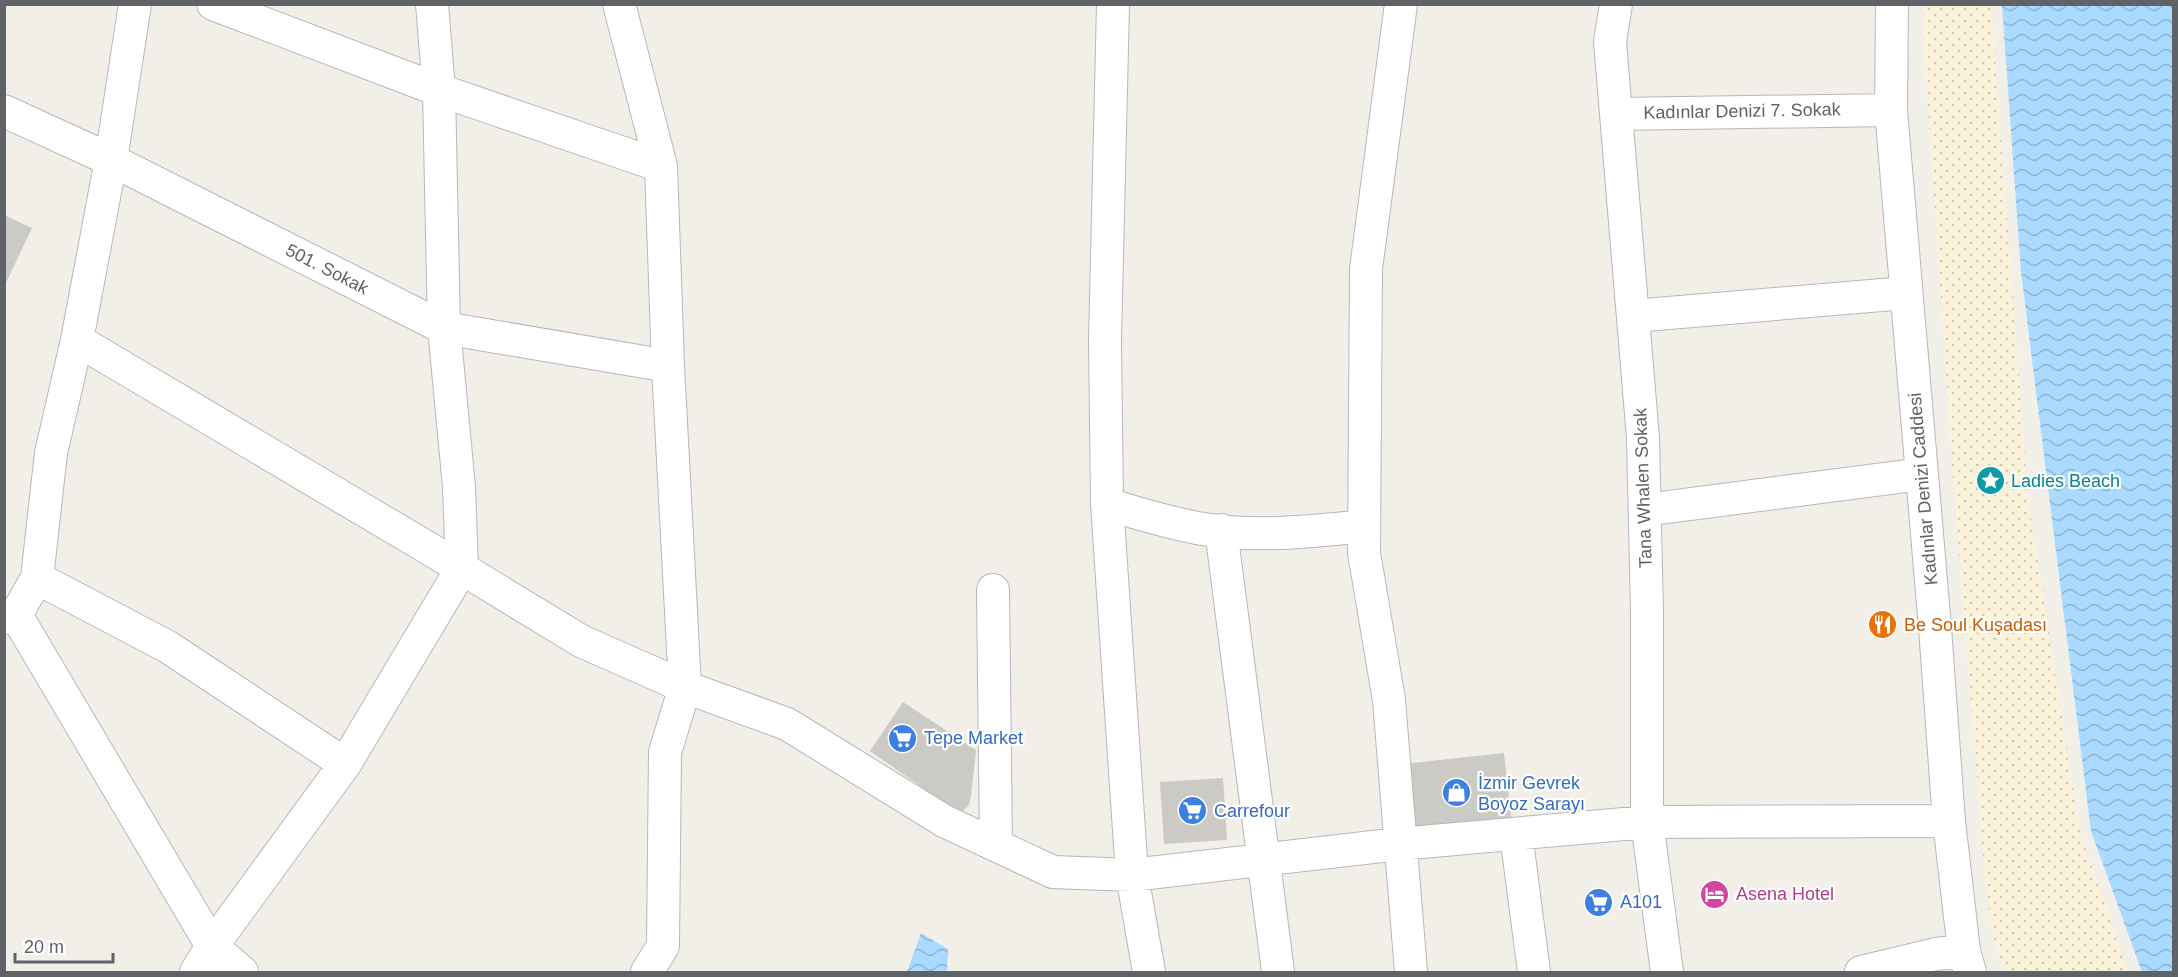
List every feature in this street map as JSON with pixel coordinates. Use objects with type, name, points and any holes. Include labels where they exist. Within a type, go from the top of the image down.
[{"type":"street","points":[[135,4],[111,160],[77,340],[51,453],[36,578],[10,616],[212,946],[242,972]]},
{"type":"street","points":[[213,4],[440,90],[661,166]]},
{"type":"street","points":[[196,972],[212,946],[345,764],[462,568],[459,487],[444,328],[440,90],[432,4]]},
{"type":"street","points":[[619,4],[661,166],[668,366],[685,687],[665,752],[663,946],[647,972]]},
{"type":"street","points":[[1113,4],[1105,341],[1107,504],[1132,875],[1149,972]]},
{"type":"street","points":[[1401,4],[1366,269],[1364,553],[1389,700],[1411,972]]},
{"type":"street","name":"Tana Whalen Sokak","points":[[1616,4],[1610,42],[1643,438],[1647,613],[1647,822],[1667,972]]},
{"type":"street","name":"Kadınlar Denizi Caddesi","points":[[1892,4],[1880,110],[1916,475],[1936,822],[1957,959]]},
{"type":"street","name":"Kadınlar Denizi 7. Sokak","points":[[1616,114],[1880,110]]},
{"type":"street","name":"501. Sokak","points":[[4,111],[111,160],[444,328],[668,366]]},
{"type":"street","points":[[1633,316],[1897,294]]},
{"type":"street","points":[[77,340],[581,641],[685,687],[787,724],[944,822],[1053,872],[1132,875],[1399,844],[1647,822],[1936,822]]},
{"type":"street","points":[[1645,510],[1916,475]]},
{"type":"street","points":[[1107,504],[1197,528],[1253,533],[1311,532],[1364,526]]},
{"type":"street","points":[[1221,530],[1278,972]]},
{"type":"street","points":[[36,578],[168,647],[345,764]]},
{"type":"street","points":[[993,590],[996,845]]},
{"type":"street","points":[[1516,834],[1534,972]]},
{"type":"street","points":[[1861,972],[1957,959]]},
{"type":"sand","name":"Ladies Beach","points":[[1924,5],[1991,5],[2028,498],[2080,833],[2128,972],[2004,972],[1993,935],[1985,879],[1952,463],[1924,46]]},
{"type":"water","points":[[2002,5],[2173,5],[2173,972],[2142,972],[2091,831],[2021,272]]},
{"type":"water","points":[[921,933],[948,949],[947,972],[907,972]]},
{"type":"building","points":[[4,215],[32,228],[4,287]]},
{"type":"building","points":[[903,702],[976,750],[971,796],[969,805],[963,811],[949,806],[870,751]]},
{"type":"building","name":"İzmir Gevrek Boyoz Sarayı","points":[[1504,753],[1512,823],[1410,833],[1403,764]]},
{"type":"building","name":"Carrefour","points":[[1223,778],[1227,840],[1164,844],[1160,782]]},
{"type":"place","name":"Ladies Beach","points":[[1990,481]]},
{"type":"place","name":"Be Soul Kuşadası","points":[[1883,625]]},
{"type":"place","name":"Tepe Market","points":[[903,738]]},
{"type":"place","name":"İzmir Gevrek Boyoz Sarayı","points":[[1457,793]]},
{"type":"place","name":"Carrefour","points":[[1193,811]]},
{"type":"place","name":"Asena Hotel","points":[[1715,894]]},
{"type":"place","name":"A101","points":[[1599,902]]}]
